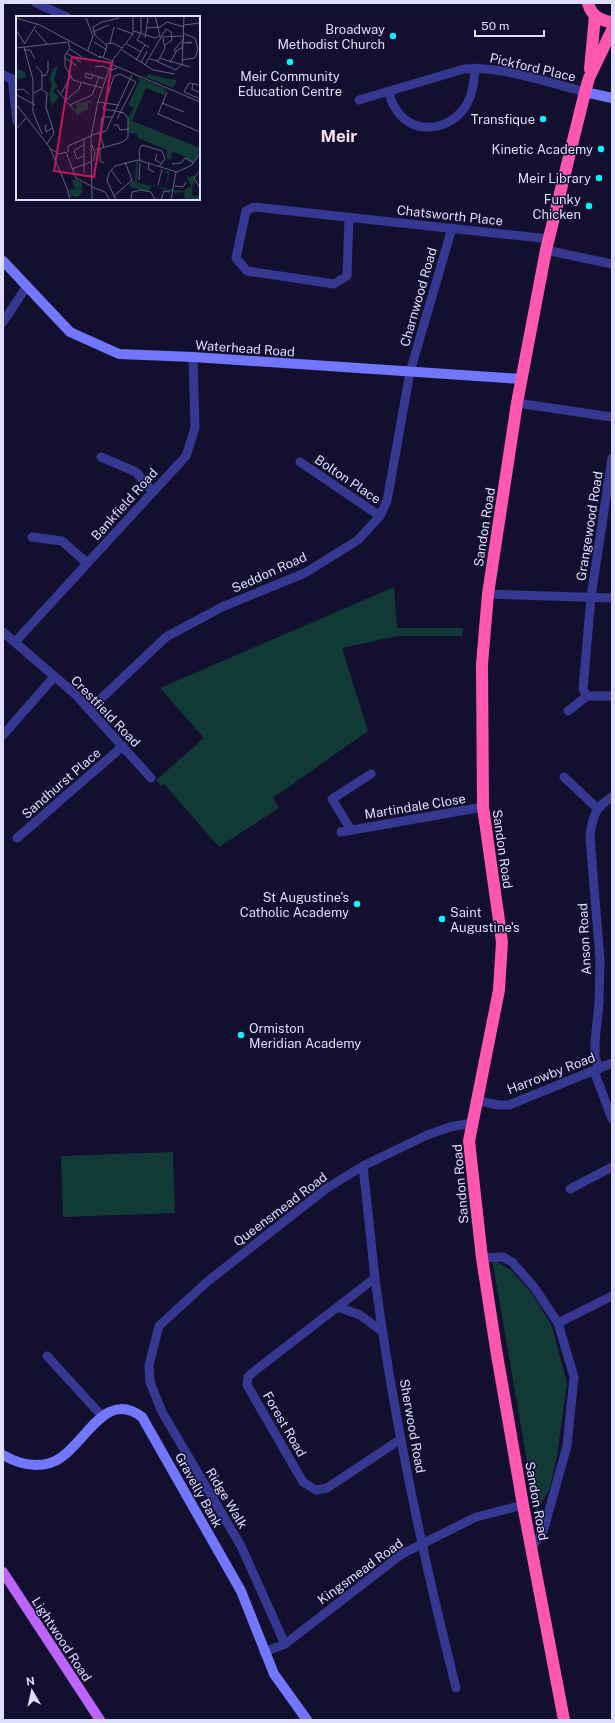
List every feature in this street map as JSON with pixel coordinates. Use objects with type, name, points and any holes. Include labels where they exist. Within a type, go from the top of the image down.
[{"type":"highway","points":[[587,4],[595,16],[605,21],[612,22]]},
{"type":"highway","name":"Sandon Road","points":[[589,78],[595,16]]},
{"type":"highway","name":"Sandon Road","points":[[564,1720],[523,1504],[482,1258],[471,1171],[469,1141],[471,1123],[489,1045],[499,990],[502,942],[483,807],[482,664],[488,594],[516,403],[547,245],[584,92],[589,78],[612,30]]},
{"type":"main road","name":"Lightwood Road","points":[[3,1572],[100,1720]]},
{"type":"street","points":[[36,3],[65,16]]},
{"type":"street","name":"Pickford Place","points":[[389,92],[394,106],[401,116],[411,123],[420,126],[440,127],[456,118],[467,104],[472,94],[475,68]]},
{"type":"street","name":"Pickford Place","points":[[359,100],[464,69],[475,68],[519,75],[584,92]]},
{"type":"street","points":[[3,75],[14,80],[16,107]]},
{"type":"street","points":[[584,92],[612,98]]},
{"type":"street","name":"Chatsworth Place","points":[[349,217],[347,276],[334,284],[247,271],[236,258],[246,211],[254,207],[349,217],[452,228],[547,245],[612,264]]},
{"type":"street","name":"Charnwood Road","points":[[410,372],[452,228]]},
{"type":"street","name":"Waterhead Road","points":[[3,260],[70,332],[119,354],[521,379]]},
{"type":"street","points":[[3,322],[27,286]]},
{"type":"street","name":"Bankfield Road","points":[[15,642],[186,456],[195,428],[193,358]]},
{"type":"street","name":"Seddon Road","points":[[89,710],[166,637],[222,607],[305,573],[358,540],[380,516],[387,501],[410,372]]},
{"type":"street","points":[[516,403],[612,417]]},
{"type":"street","points":[[101,457],[136,472],[153,492]]},
{"type":"street","name":"Grangewood Road","points":[[587,696],[583,689],[591,597],[612,458]]},
{"type":"street","name":"Bolton Place","points":[[300,462],[380,516]]},
{"type":"street","points":[[32,537],[62,541],[87,564]]},
{"type":"street","points":[[488,594],[612,598]]},
{"type":"street","name":"Crestfield Road","points":[[3,632],[75,694],[151,778]]},
{"type":"street","points":[[3,735],[54,677]]},
{"type":"street","points":[[568,711],[587,696],[612,696]]},
{"type":"street","name":"Sandhurst Place","points":[[17,838],[123,746]]},
{"type":"street","name":"Martindale Close","points":[[351,830],[332,799],[371,774]]},
{"type":"street","points":[[564,777],[598,809]]},
{"type":"street","name":"Anson Road","points":[[612,797],[601,803],[592,821],[590,837],[600,960],[599,1004],[595,1041],[597,1070],[612,1119]]},
{"type":"street","name":"Martindale Close","points":[[341,832],[483,807]]},
{"type":"street","name":"Harrowby Road","points":[[476,1100],[498,1105],[509,1105],[612,1063]]},
{"type":"street","name":"Queensmead Road","points":[[149,1365],[158,1326],[208,1281],[327,1188],[363,1166],[427,1135],[450,1127],[471,1123]]},
{"type":"street","name":"Sherwood Road","points":[[363,1166],[375,1278],[401,1439],[422,1543],[456,1688]]},
{"type":"street","points":[[570,1189],[612,1167]]},
{"type":"street","points":[[482,1258],[503,1257],[512,1262],[534,1287],[558,1323],[574,1377],[567,1446],[543,1532],[531,1548]]},
{"type":"street","name":"Forest Road","points":[[375,1278],[252,1373],[248,1377],[247,1385],[303,1482],[316,1490],[327,1488],[401,1439]]},
{"type":"street","points":[[558,1323],[612,1296]]},
{"type":"street","points":[[338,1307],[360,1315],[383,1332]]},
{"type":"street","points":[[47,1356],[102,1416]]},
{"type":"street","name":"Ridge Walk","points":[[149,1365],[150,1382],[162,1412],[241,1546],[285,1644]]},
{"type":"street","name":"Gravelly Bank","points":[[3,1455],[18,1463],[51,1463],[62,1456],[102,1416],[119,1408],[135,1412],[142,1417],[241,1591],[274,1674],[307,1720]]},
{"type":"street","name":"Kingsmead Road","points":[[264,1652],[285,1644],[402,1554],[476,1517],[523,1504]]},
{"type":"green space","points":[[394,587],[397,628],[463,628],[462,636],[398,636],[342,648],[368,731],[273,798],[279,808],[219,847],[164,784],[161,786],[156,780],[204,738],[160,688]]},
{"type":"green space","points":[[173,1152],[175,1213],[63,1217],[61,1156]]},
{"type":"green space","points":[[492,1259],[511,1270],[531,1292],[552,1326],[567,1383],[557,1456],[550,1488],[536,1513]]},
{"type":"place","name":"Broadway Methodist Church","points":[[393,36]]},
{"type":"place","name":"Meir Community Education Centre","points":[[290,62]]},
{"type":"place","name":"Transfique","points":[[543,119]]},
{"type":"place","name":"Kinetic Academy","points":[[601,149]]},
{"type":"place","name":"Meir Library","points":[[599,178]]},
{"type":"place","name":"Funky Chicken","points":[[589,206]]},
{"type":"place","name":"St Augustine's Catholic Academy","points":[[357,904]]},
{"type":"place","name":"Saint Augustine's","points":[[442,919]]},
{"type":"place","name":"Ormiston Meridian Academy","points":[[241,1035]]},
{"type":"district","name":"Meir","points":[[339,136]]}]
